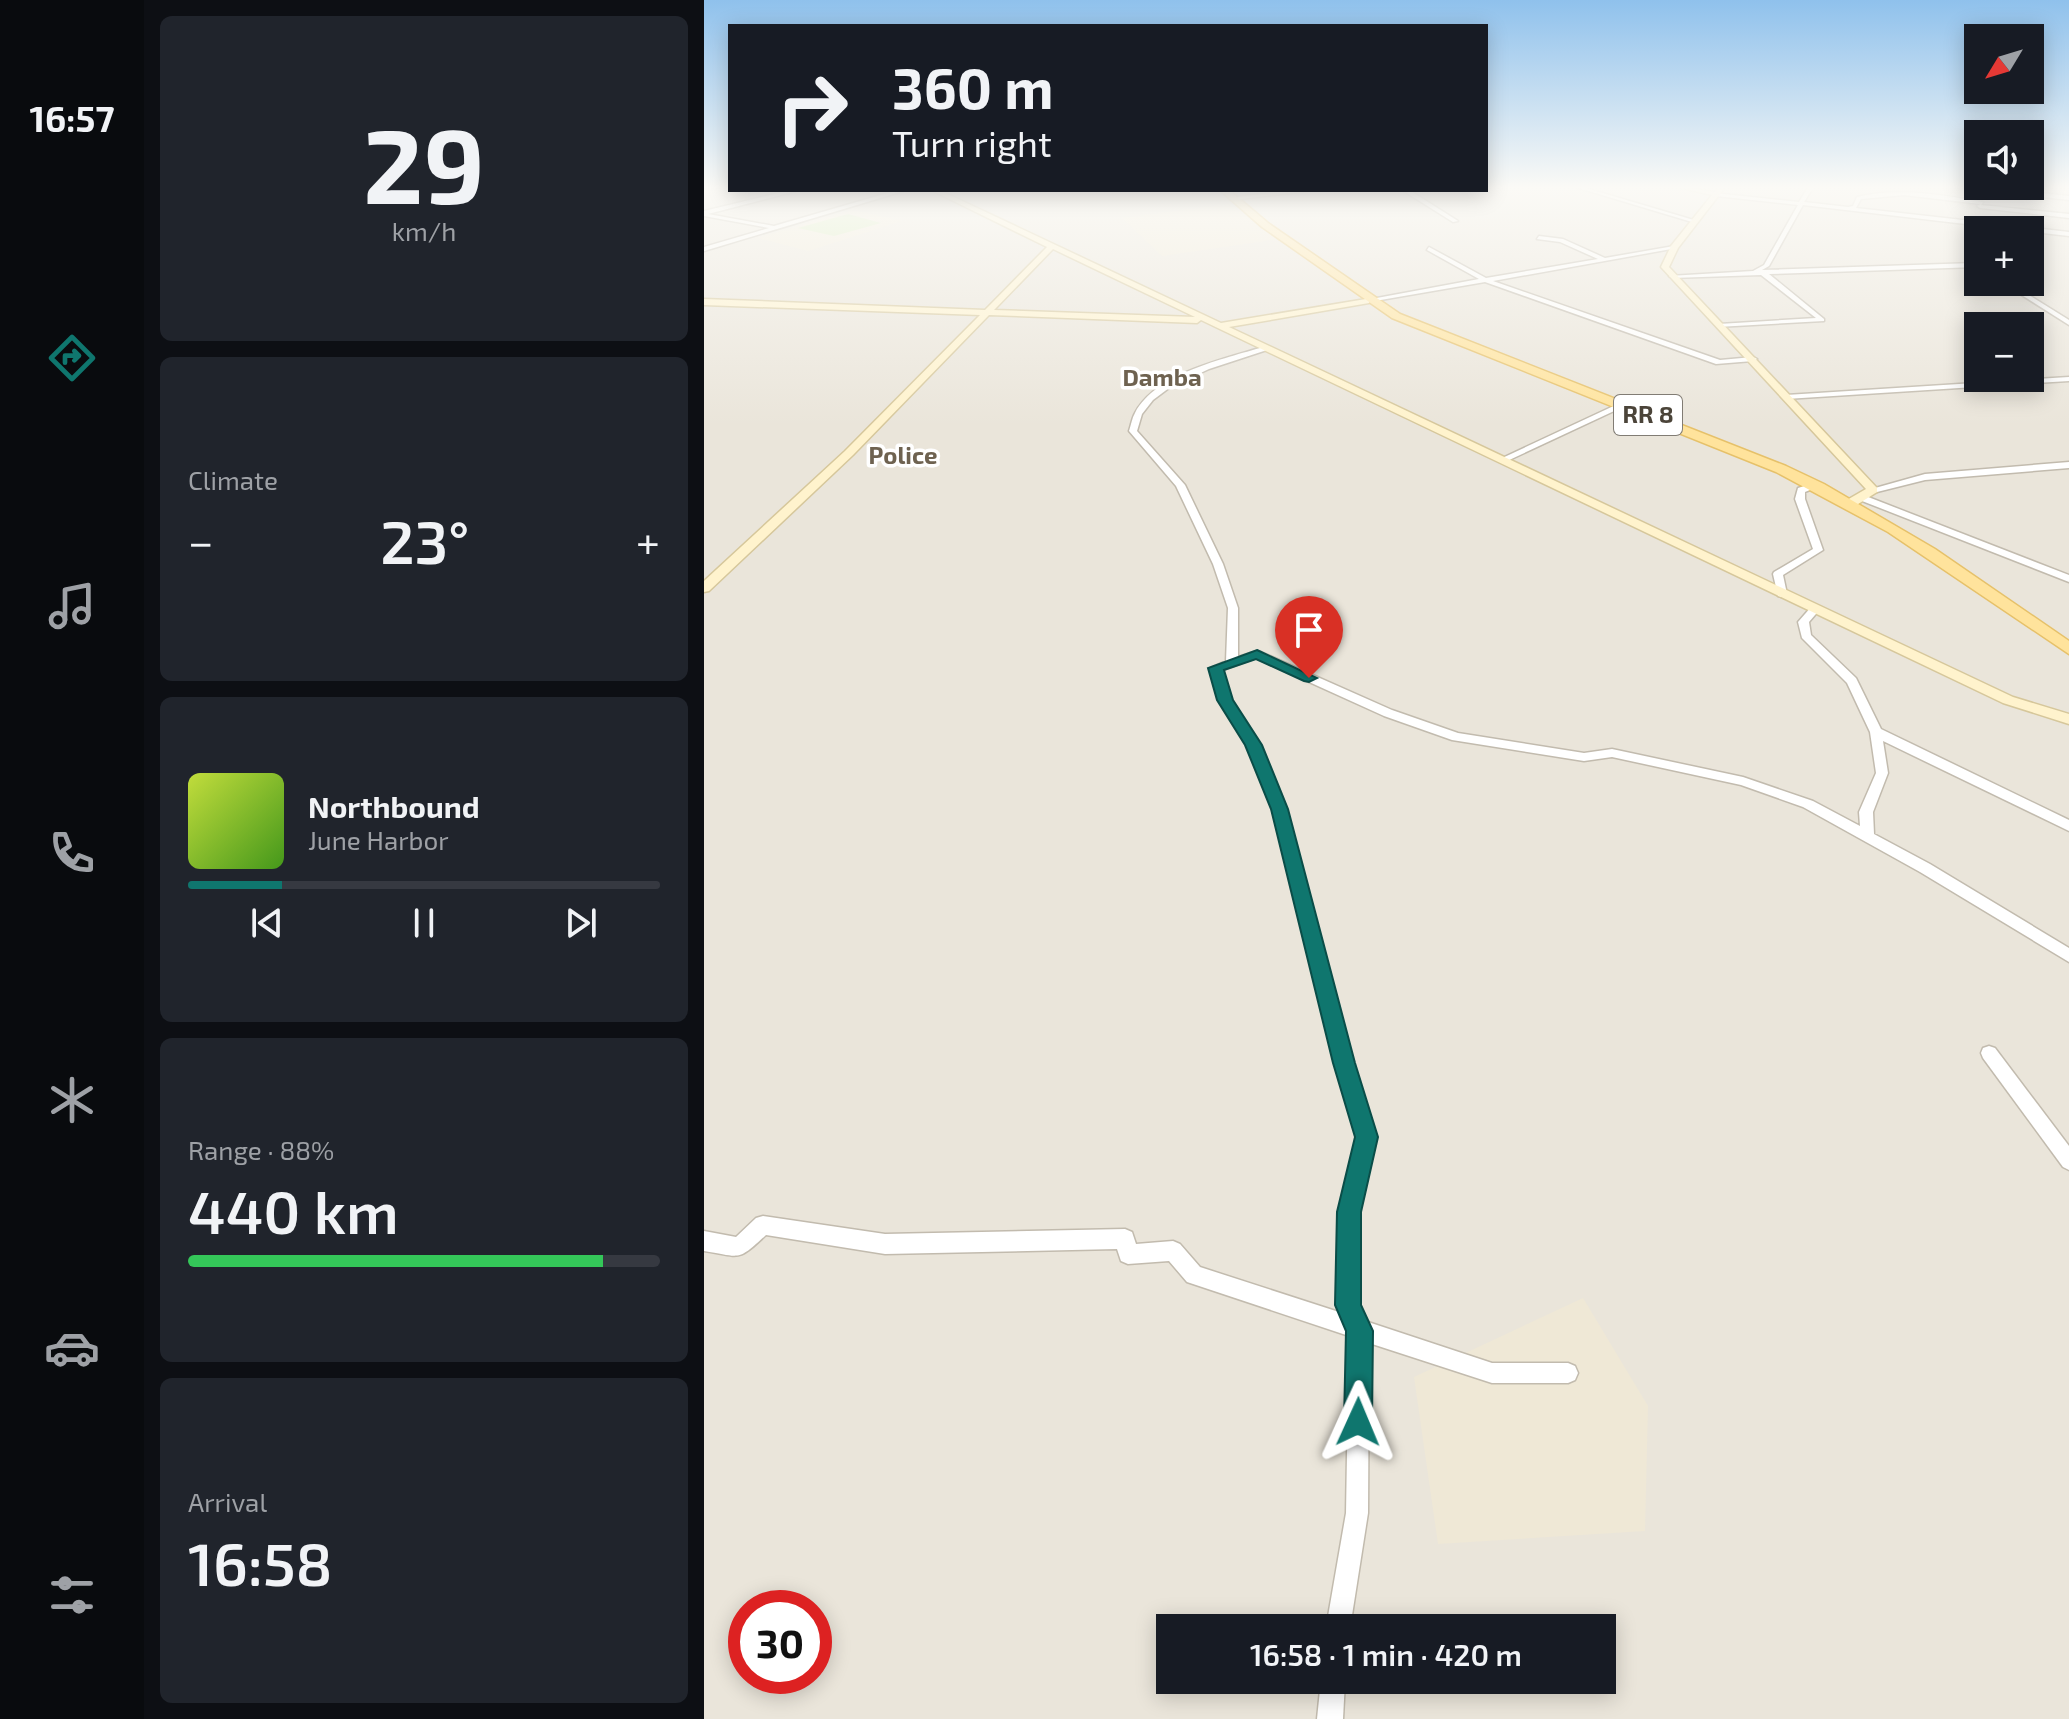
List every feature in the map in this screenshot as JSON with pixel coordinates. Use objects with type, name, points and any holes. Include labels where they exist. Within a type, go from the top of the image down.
[{"type":"main road","name":"RR 8","points":[[1324,266],[1396,316],[1855,500],[2069,649]]},
{"type":"street","points":[[704,588],[788,512],[1033,266]]},
{"type":"street","points":[[1092,266],[2008,700],[2069,719]]},
{"type":"street","points":[[1460,266],[1485,280],[1719,362],[1753,359]]},
{"type":"street","points":[[1219,326],[1562,266]]},
{"type":"street","points":[[1665,266],[1873,490]]},
{"type":"street","points":[[1753,273],[1766,266]]},
{"type":"street","points":[[1672,276],[1940,266]]},
{"type":"street","points":[[1719,326],[1822,320],[1762,272]]},
{"type":"street","points":[[2026,296],[2069,323]]},
{"type":"street","points":[[704,302],[1205,320]]},
{"type":"street","points":[[1232,662],[1233,608],[1218,564],[1180,485],[1133,431],[1134,415],[1154,393],[1198,370],[1266,349]]},
{"type":"street","points":[[1786,397],[2069,379]]},
{"type":"street","points":[[1502,460],[1507,455],[1554,438],[1623,405]]},
{"type":"street","points":[[1855,500],[1873,490],[1925,477],[2069,465]]},
{"type":"street","points":[[1782,594],[1778,574],[1818,550],[1800,499],[1801,490],[1817,485]]},
{"type":"street","points":[[1855,500],[2069,579]]},
{"type":"street","points":[[1816,608],[1803,622],[1806,636],[1852,681],[1876,732],[1882,773],[1866,812],[1867,837]]},
{"type":"street","points":[[1340,1614],[1357,1513],[1359,1331],[1348,1305],[1349,1212],[1367,1137],[1344,1063],[1279,809],[1253,745],[1225,700],[1216,668],[1257,654],[1388,713],[1456,737],[1584,757],[1612,753],[1743,781],[1808,804],[2069,956]]},
{"type":"street","points":[[1876,732],[2069,826]]},
{"type":"street","points":[[1989,1053],[2069,1161]]},
{"type":"street","points":[[704,1241],[739,1247],[763,1225],[885,1244],[1125,1239],[1128,1254],[1173,1251],[1194,1275],[1492,1373],[1568,1373]]},
{"type":"street","points":[[1330,1719],[1332,1694]]},
{"type":"shaded area","points":[[704,266],[1964,266],[1964,296],[2044,296],[2044,266],[2069,266],[2069,1719],[704,1719]]},
{"type":"shaded area","points":[[1583,1298],[1648,1406],[1645,1531],[1438,1544],[1414,1377]]},
{"type":"district","name":"Damba","points":[[1162,378]]},
{"type":"district","name":"Police","points":[[903,456]]},
{"type":"route","points":[[1309,678],[1257,654],[1216,668],[1225,700],[1253,745],[1279,809],[1344,1063],[1367,1137],[1349,1212],[1348,1305],[1359,1331],[1358,1422]]}]
